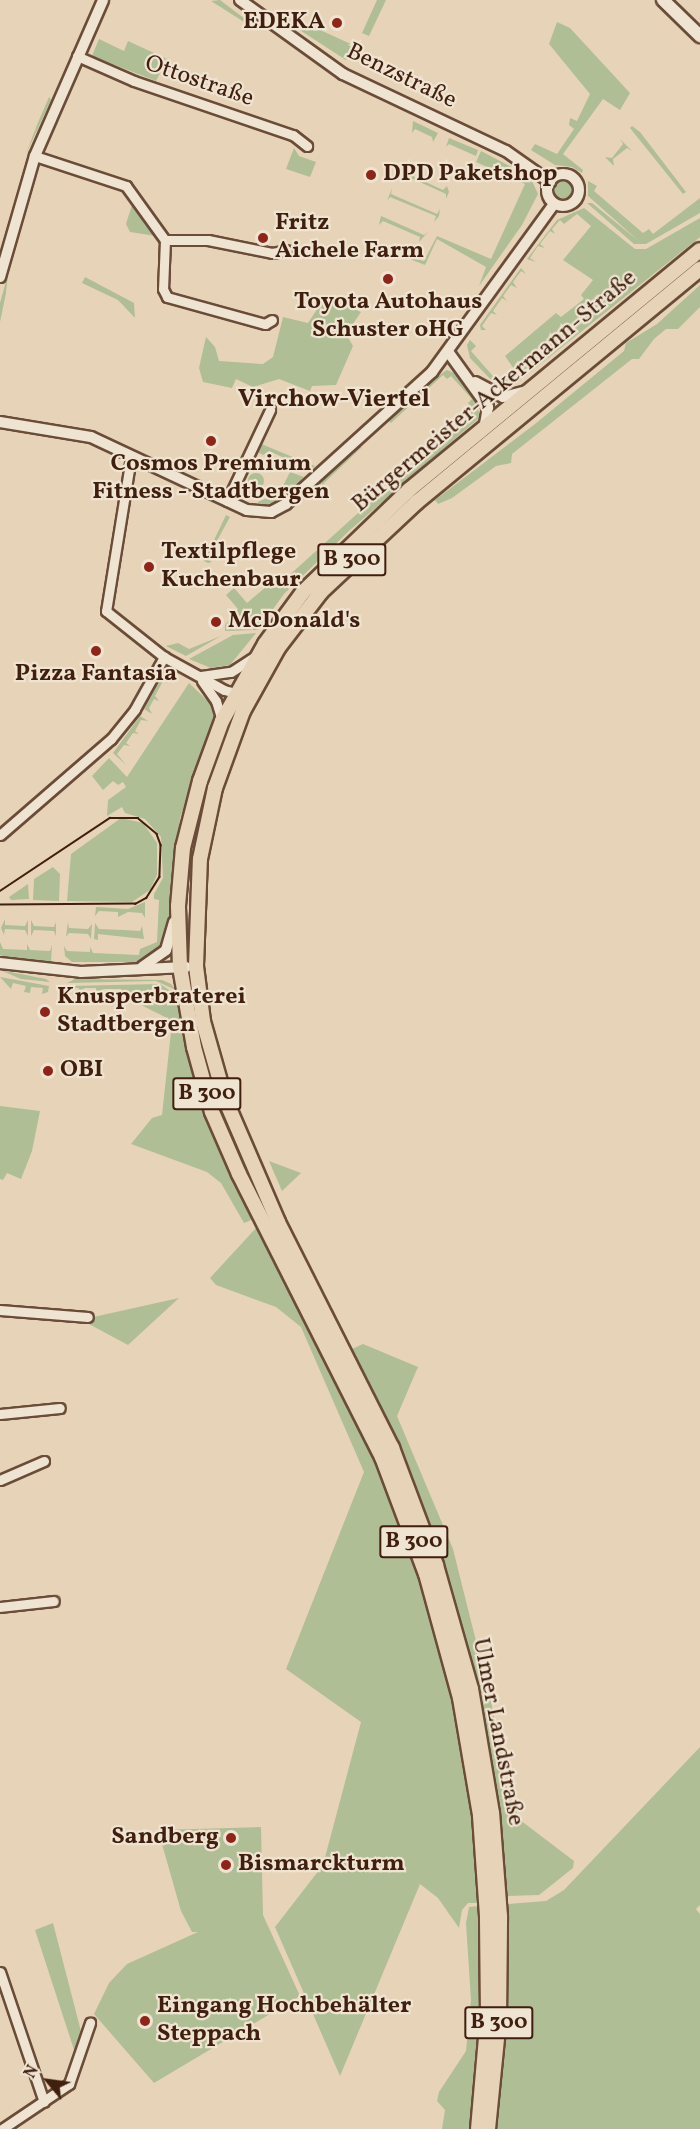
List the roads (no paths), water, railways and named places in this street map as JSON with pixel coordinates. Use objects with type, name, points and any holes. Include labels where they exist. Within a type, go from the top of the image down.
[{"type":"main road","points":[[663,0],[700,36]]},
{"type":"main road","name":"Bürgermeister-Ackermann-Straße","points":[[180,967],[178,906],[192,809],[222,721],[258,655],[303,592],[335,558],[484,429],[700,250]]},
{"type":"main road","name":"Bürgermeister-Ackermann-Straße","points":[[196,966],[200,859],[206,824],[227,752],[252,693],[297,622],[373,540],[700,269]]},
{"type":"main road","name":"Ulmer Landstraße","points":[[196,966],[211,1054],[225,1099],[300,1268],[392,1448],[436,1565],[471,1689],[492,1813],[492,1888]]},
{"type":"main road","name":"B 300","points":[[180,967],[194,1047],[212,1112],[261,1218],[382,1457],[426,1574],[460,1698],[492,1888],[494,1916],[499,2019],[488,2129]]},
{"type":"main road","name":"B 300","points":[[478,2129],[494,1916]]},
{"type":"street","points":[[0,277],[35,156],[103,0]]},
{"type":"street","name":"Benzstraße","points":[[240,0],[343,74],[506,151],[549,182]]},
{"type":"street","name":"Ottostraße","points":[[77,56],[134,81],[293,135],[307,146]]},
{"type":"street","points":[[35,156],[126,186],[165,240],[163,290],[167,297],[265,324],[272,320]]},
{"type":"street","points":[[566,175],[579,188],[574,202],[564,206],[554,204],[548,196],[549,182],[566,175]]},
{"type":"street","points":[[0,422],[78,433],[257,513],[282,506],[449,353],[554,204]]},
{"type":"street","points":[[165,240],[208,240],[272,253],[287,250]]},
{"type":"street","points":[[449,353],[472,381],[488,407],[484,429]]},
{"type":"street","points":[[472,381],[503,397],[532,389]]},
{"type":"street","points":[[227,501],[270,410]]},
{"type":"street","points":[[131,457],[106,611],[164,657],[236,694],[252,693]]},
{"type":"street","points":[[199,676],[231,672],[258,655]]},
{"type":"street","points":[[0,835],[111,739],[135,709],[164,657]]},
{"type":"street","points":[[199,676],[216,700],[222,721]]},
{"type":"street","points":[[139,969],[166,950],[178,906]]},
{"type":"street","points":[[0,963],[81,972],[196,966]]},
{"type":"street","points":[[0,1310],[88,1317]]},
{"type":"street","points":[[0,1414],[60,1408]]},
{"type":"street","points":[[0,1480],[44,1461]]},
{"type":"street","points":[[0,1607],[54,1600]]},
{"type":"street","points":[[0,1972],[44,2102]]},
{"type":"street","points":[[2,2129],[44,2102],[73,2079],[90,2023]]},
{"type":"tram line","points":[[0,891],[110,818],[138,818],[157,834],[161,845],[160,877],[147,898],[136,904],[0,905]]},
{"type":"place","name":"EDEKA","points":[[337,23]]},
{"type":"place","name":"DPD Paketshop","points":[[371,175]]},
{"type":"place","name":"Fritz Aichele Farm","points":[[263,238]]},
{"type":"place","name":"Toyota Autohaus Schuster oHG","points":[[388,279]]},
{"type":"place","name":"Cosmos Premium Fitness - Stadtbergen","points":[[211,441]]},
{"type":"place","name":"Textilpflege Kuchenbaur","points":[[149,567]]},
{"type":"place","name":"McDonald's","points":[[216,622]]},
{"type":"place","name":"Pizza Fantasia","points":[[96,651]]},
{"type":"place","name":"Knusperbraterei Stadtbergen","points":[[45,1012]]},
{"type":"place","name":"OBI","points":[[48,1071]]},
{"type":"place","name":"Sandberg","points":[[231,1838]]},
{"type":"place","name":"Bismarckturm","points":[[226,1865]]},
{"type":"place","name":"Eingang Hochbehälter Steppach","points":[[145,2021]]},
{"type":"district","name":"Virchow-Viertel","points":[[334,400]]}]
